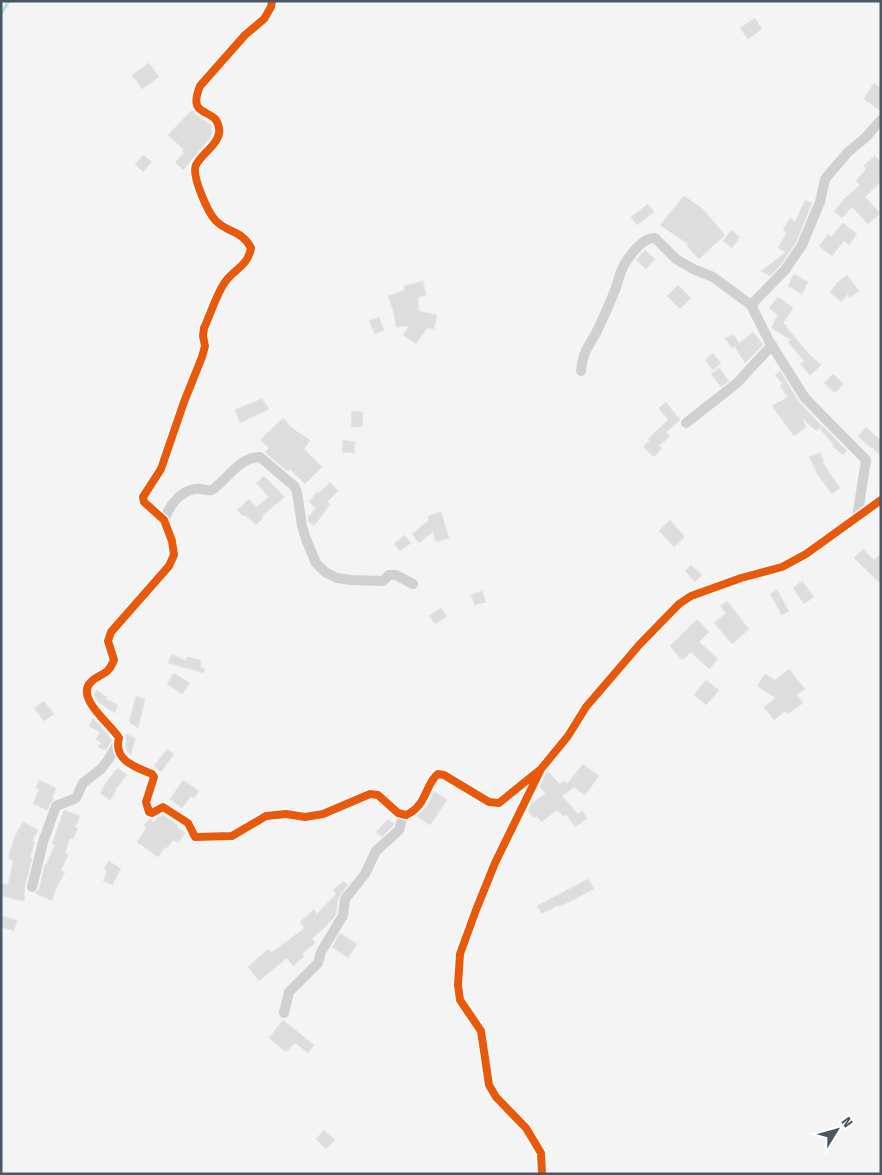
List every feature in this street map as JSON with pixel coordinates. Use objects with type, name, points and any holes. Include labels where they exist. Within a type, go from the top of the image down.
[{"type":"street","points":[[32,887],[43,842],[56,806],[76,798],[83,783],[101,769],[117,745],[119,738],[117,734],[95,710],[86,691],[88,684],[111,669],[114,660],[108,641],[110,632],[169,566],[174,555],[172,541],[164,520],[144,502],[144,494],[161,469],[202,357],[204,328],[226,280],[240,268],[250,255],[252,248],[242,236],[216,221],[209,211],[197,183],[194,174],[195,167],[200,158],[219,137],[220,130],[218,122],[214,118],[198,108],[195,102],[196,96],[200,86],[244,35],[264,19],[271,7],[272,1]]},
{"type":"street","points":[[751,304],[785,270],[802,245],[820,202],[825,179],[848,152],[865,138],[881,120]]},
{"type":"street","points":[[581,371],[581,362],[586,347],[597,330],[624,265],[635,250],[648,239],[655,238],[676,259],[693,269],[713,277],[751,304],[772,345],[805,398],[866,460],[857,518]]},
{"type":"street","points":[[686,423],[728,391],[772,345]]},
{"type":"street","points":[[164,520],[169,507],[186,493],[194,489],[212,490],[241,463],[253,457],[260,457],[294,486],[297,492],[300,520],[306,539],[316,563],[325,572],[337,578],[351,580],[383,580],[390,575],[396,575],[413,584]]},
{"type":"street","points":[[403,816],[416,808],[429,790],[432,780],[438,774],[444,775],[494,804],[503,800],[541,769],[568,736],[586,707],[640,644],[679,604],[691,596],[741,578],[782,567],[806,554],[881,500]]},
{"type":"street","points":[[117,745],[119,754],[124,760],[152,774],[154,777],[146,802],[149,812],[152,813],[163,807],[167,808],[188,823],[195,837],[232,836],[266,816],[286,814],[305,817],[323,814],[370,794],[378,795],[392,809],[403,816]]},
{"type":"street","points":[[541,769],[495,863],[476,910],[460,954],[458,985],[460,1000],[481,1031],[489,1085],[496,1097],[526,1128],[541,1153],[542,1174]]},
{"type":"street","points":[[284,1012],[289,992],[318,963],[324,946],[343,916],[345,899],[365,874],[376,851],[399,830],[403,816]]},
{"type":"building","points":[[755,18],[762,29],[748,39],[740,28]]},
{"type":"building","points":[[149,63],[159,77],[142,89],[132,75]]},
{"type":"building","points":[[874,83],[881,88],[881,111],[864,99]]},
{"type":"building","points":[[192,110],[211,125],[212,132],[209,139],[183,170],[175,162],[184,153],[182,152],[184,150],[168,135]]},
{"type":"building","points":[[143,155],[152,162],[143,172],[135,164]]},
{"type":"building","points":[[875,156],[881,162],[881,181],[865,197],[880,213],[868,224],[852,207],[842,218],[834,211],[860,185],[856,181],[866,169],[863,166]]},
{"type":"building","points":[[684,196],[703,209],[725,235],[699,259],[687,246],[688,244],[660,225]]},
{"type":"building","points":[[805,200],[812,203],[796,242],[780,266],[770,276],[761,271],[786,252],[778,248],[787,232],[783,230],[790,218],[795,222]]},
{"type":"building","points":[[648,204],[654,212],[637,225],[631,217]]},
{"type":"building","points":[[843,223],[857,234],[849,245],[844,241],[832,256],[819,246],[828,234],[831,237]]},
{"type":"building","points":[[731,230],[740,237],[732,248],[723,241]]},
{"type":"building","points":[[645,250],[655,259],[646,269],[636,260]]},
{"type":"building","points":[[794,274],[808,282],[802,294],[788,286]]},
{"type":"building","points":[[847,275],[859,291],[849,298],[848,294],[841,302],[830,292]]},
{"type":"building","points":[[423,281],[426,295],[418,297],[419,311],[437,315],[434,329],[427,328],[416,344],[403,335],[409,326],[396,327],[388,296],[405,290],[404,286]]},
{"type":"building","points":[[678,285],[691,298],[680,309],[667,296]]},
{"type":"building","points":[[777,298],[780,298],[793,308],[783,323],[821,365],[810,375],[800,364],[804,361],[788,342],[791,340],[771,328],[778,315],[769,308]]},
{"type":"building","points":[[379,317],[384,330],[375,334],[369,321]]},
{"type":"building","points":[[753,332],[763,345],[745,363],[735,347],[737,345],[732,348],[725,338],[734,335],[739,343]]},
{"type":"building","points":[[713,353],[721,363],[713,370],[705,360]]},
{"type":"building","points":[[719,368],[729,381],[721,387],[711,374]]},
{"type":"building","points":[[780,371],[799,402],[822,426],[816,431],[802,418],[806,427],[794,436],[772,406],[788,397],[780,386],[783,384],[775,375]]},
{"type":"building","points":[[833,374],[844,384],[835,393],[824,383]]},
{"type":"building","points":[[262,398],[269,409],[240,423],[235,410]]},
{"type":"building","points":[[666,402],[680,420],[666,432],[670,436],[659,446],[662,448],[654,457],[643,447],[650,440],[648,439],[668,420],[659,408]]},
{"type":"building","points":[[352,411],[363,412],[362,427],[351,427]]},
{"type":"building","points":[[283,418],[293,429],[310,440],[304,449],[322,467],[305,484],[290,469],[287,471],[265,452],[269,448],[260,440]]},
{"type":"building","points":[[823,426],[847,451],[843,455],[832,446],[834,445],[820,429]]},
{"type":"building","points":[[866,427],[881,441],[881,456],[858,436]]},
{"type":"building","points":[[343,440],[355,442],[354,453],[342,452]]},
{"type":"building","points":[[820,452],[824,462],[822,462],[840,488],[832,494],[818,475],[809,457]]},
{"type":"building","points":[[264,476],[285,497],[262,516],[263,518],[256,525],[237,510],[249,499],[256,507],[269,497],[256,483]]},
{"type":"building","points":[[330,482],[338,491],[327,502],[330,504],[314,526],[308,521],[308,517],[316,508],[309,502],[317,492],[319,493]]},
{"type":"building","points":[[441,512],[449,538],[436,542],[433,532],[419,543],[412,534],[429,520],[428,516]]},
{"type":"building","points":[[670,520],[685,537],[674,547],[659,531]]},
{"type":"building","points":[[404,535],[411,543],[400,551],[394,544]]},
{"type":"building","points":[[863,549],[874,560],[881,554],[881,584],[854,558]]},
{"type":"building","points":[[691,565],[702,575],[695,582],[685,571]]},
{"type":"building","points":[[802,581],[814,597],[804,604],[793,588]]},
{"type":"building","points":[[777,590],[789,611],[782,615],[770,594]]},
{"type":"building","points":[[482,591],[486,602],[475,605],[471,595]]},
{"type":"building","points":[[727,601],[749,629],[732,644],[714,623],[726,613],[720,606]]},
{"type":"building","points":[[441,608],[447,616],[435,624],[429,616]]},
{"type":"building","points":[[697,619],[709,632],[699,642],[718,659],[709,669],[691,652],[682,660],[670,646]]},
{"type":"building","points":[[172,654],[186,661],[187,657],[201,660],[200,667],[205,669],[204,673],[168,663]]},
{"type":"building","points":[[789,669],[805,689],[797,695],[803,703],[788,714],[785,711],[774,720],[764,707],[776,698],[757,686],[765,674],[775,680]]},
{"type":"building","points":[[174,673],[190,683],[182,694],[167,684]]},
{"type":"building","points":[[706,680],[719,690],[706,705],[694,695]]},
{"type":"building","points":[[96,690],[107,697],[106,699],[118,705],[115,713],[98,702],[94,695]]},
{"type":"building","points":[[136,696],[145,699],[138,728],[129,722]]},
{"type":"building","points":[[44,701],[54,714],[44,721],[34,708]]},
{"type":"building","points":[[93,718],[112,740],[106,750],[98,747],[101,743],[96,739],[100,732],[89,726]]},
{"type":"building","points":[[126,734],[135,738],[131,756],[126,749]]},
{"type":"building","points":[[167,749],[174,754],[161,772],[154,766]]},
{"type":"building","points":[[583,764],[599,776],[585,795],[574,787],[562,796],[578,814],[582,811],[587,818],[575,827],[566,814],[563,816],[557,810],[541,822],[537,816],[534,818],[528,811],[532,803],[546,794],[540,787],[546,773],[548,772],[560,784],[565,781],[567,784]]},
{"type":"building","points":[[118,768],[127,775],[110,800],[100,793]]},
{"type":"building","points":[[39,780],[56,788],[52,798],[54,799],[47,810],[33,804],[39,789],[36,788]]},
{"type":"building","points":[[183,780],[199,791],[194,798],[191,796],[182,808],[170,799]]},
{"type":"building","points":[[434,791],[447,800],[430,825],[417,816],[428,805]]},
{"type":"building","points":[[64,810],[80,816],[75,827],[78,828],[73,839],[70,838],[65,853],[68,855],[61,870],[65,872],[57,886],[52,901],[35,893],[39,889],[45,864],[55,845],[52,844]]},
{"type":"building","points":[[163,815],[178,825],[177,827],[185,833],[178,843],[173,840],[167,848],[165,847],[158,857],[137,842],[146,828],[144,826],[149,819],[154,822]]},
{"type":"building","points":[[388,819],[394,824],[382,837],[376,832]]},
{"type":"building","points":[[23,822],[38,830],[32,841],[35,842],[30,858],[32,859],[25,885],[24,901],[1,896],[1,883],[8,885],[13,861],[8,858],[15,836]]},
{"type":"building","points":[[109,861],[121,869],[112,885],[103,881],[107,871],[104,869]]},
{"type":"building","points":[[588,879],[594,889],[542,914],[537,906]]},
{"type":"building","points":[[344,881],[348,885],[338,898],[336,914],[312,939],[315,943],[302,954],[304,957],[293,966],[287,958],[259,981],[248,967],[268,949],[271,953],[305,928],[300,922],[314,909],[317,914],[336,894],[333,890]]},
{"type":"building","points":[[1,916],[17,920],[14,931],[1,927]]},
{"type":"building","points":[[340,933],[357,944],[348,958],[332,947]]},
{"type":"building","points":[[283,1020],[314,1045],[308,1053],[295,1043],[286,1052],[269,1038]]},
{"type":"building","points":[[324,1130],[335,1140],[326,1149],[316,1139]]},
{"type":"waterway","points":[[1,14],[9,1]]},
{"type":"cycle path","points":[[272,1],[271,7],[264,19],[245,35],[200,86],[197,97],[199,108],[213,117],[217,121],[219,128],[218,138],[215,143],[196,165],[196,177],[201,194],[216,221],[244,238],[251,248],[247,259],[225,282],[216,298],[204,328],[205,346],[202,357],[161,469],[143,497],[144,502],[164,520],[172,541],[174,555],[169,566],[111,632],[108,641],[114,660],[109,670],[90,683],[87,689],[88,697],[97,712],[119,738],[118,746],[122,757],[127,762],[152,774],[154,777],[146,802],[149,812],[152,813],[163,807],[188,823],[195,837],[232,836],[266,816],[286,814],[305,817],[323,814],[370,794],[378,795],[398,813],[406,815],[413,811],[422,801],[430,783],[438,774],[444,775],[489,802],[499,803],[541,769]]},
{"type":"cycle path","points":[[542,1174],[541,1153],[526,1128],[496,1097],[489,1085],[481,1031],[460,1000],[458,985],[460,954],[476,910],[495,863],[541,769],[568,736],[586,707],[640,644],[679,604],[691,596],[741,578],[782,567],[806,554],[881,500]]}]
